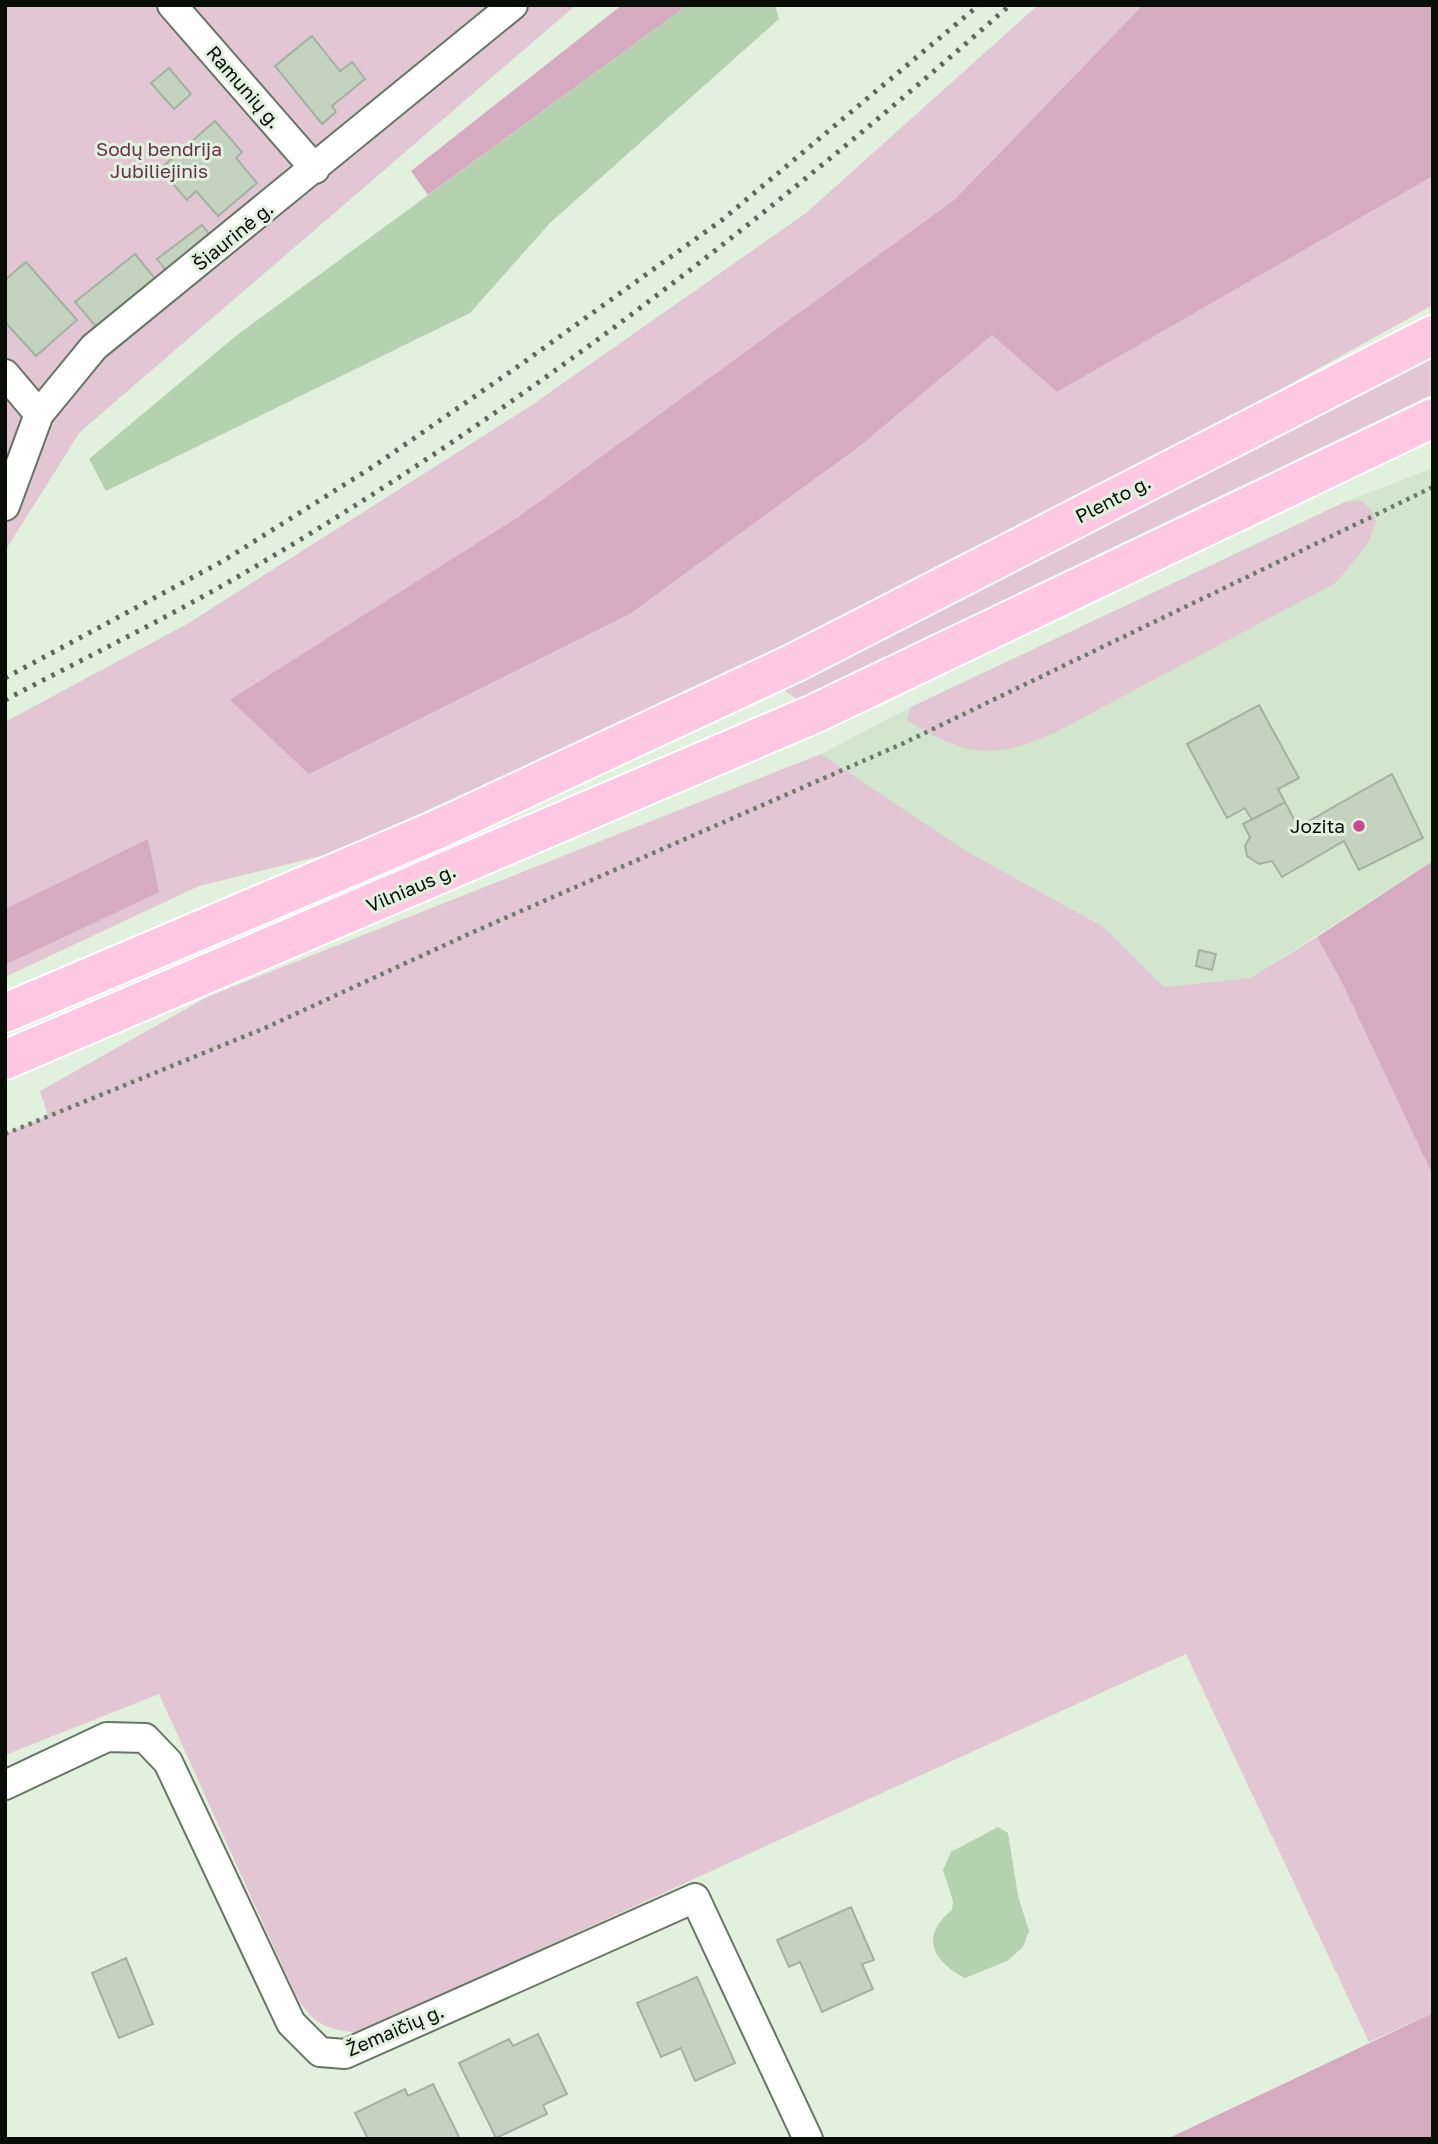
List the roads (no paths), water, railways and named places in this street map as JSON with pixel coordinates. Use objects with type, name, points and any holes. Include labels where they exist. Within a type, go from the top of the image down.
[{"type":"highway","name":"Plento g.","points":[[5,1013],[436,830],[794,663],[1433,335]]},
{"type":"highway","name":"Vilniaus g.","points":[[5,1060],[816,713],[1433,418]]},
{"type":"street","name":"Ramunių g.","points":[[172,5],[315,169]]},
{"type":"street","name":"Šiaurinė g.","points":[[5,506],[39,414],[94,347],[513,5]]},
{"type":"street","points":[[5,374],[39,414]]},
{"type":"street","name":"Žemaičių g.","points":[[5,1785],[107,1737],[145,1738],[167,1762],[291,2023],[320,2052],[345,2054],[695,1898],[808,2139]]},
{"type":"railway","points":[[5,678],[223,561],[374,466],[722,220],[979,5]]},
{"type":"railway","points":[[5,700],[234,579],[338,517],[439,451],[636,311],[732,238],[826,162],[1010,5]]},
{"type":"place","name":"Jozita","points":[[1359,826]]},
{"type":"park label","name":"Sodų bendrija Jubiliejinis","points":[[159,160]]}]
